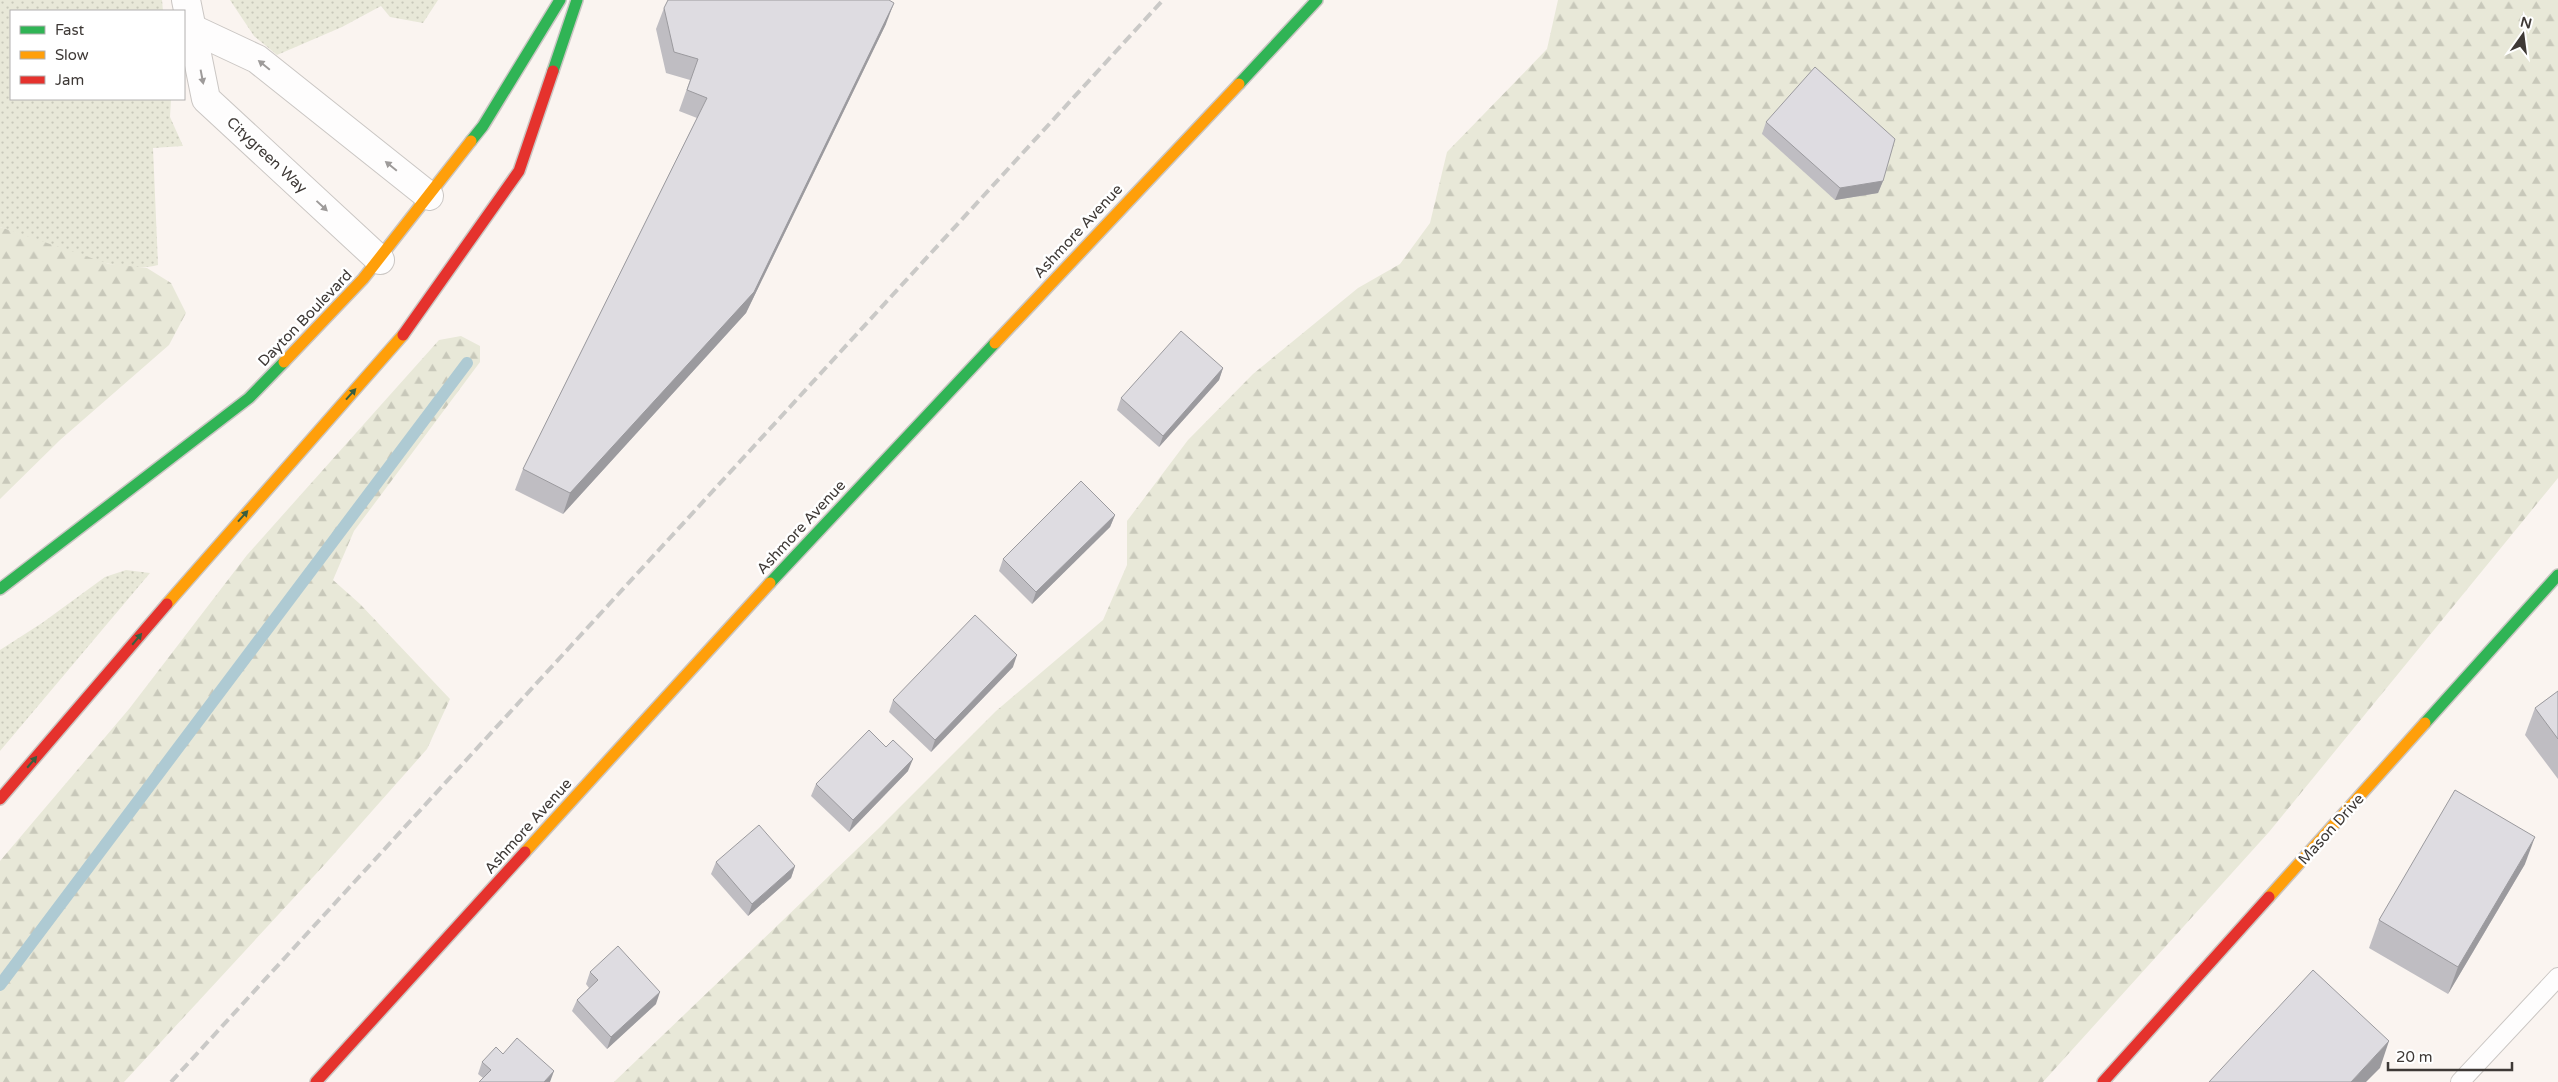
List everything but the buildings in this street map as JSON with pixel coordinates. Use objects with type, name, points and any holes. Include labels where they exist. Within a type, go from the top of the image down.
[{"type":"main road","name":"Dayton Boulevard","points":[[0,589],[249,398],[380,260],[483,126],[560,0]]},
{"type":"main road","points":[[0,800],[218,544],[398,343],[519,171],[576,0]]},
{"type":"main road","name":"Ashmore Avenue","points":[[316,1082],[738,617],[1317,0]]},
{"type":"main road","name":"Mason Drive","points":[[2103,1082],[2558,575]]},
{"type":"street","name":"Citygreen Way","points":[[186,0],[206,99],[380,260]]},
{"type":"street","points":[[193,29],[256,59],[429,196]]},
{"type":"lane","points":[[2460,1082],[2558,977]]},
{"type":"green space","points":[[0,0],[162,0],[163,10],[10,10],[10,100],[171,100],[170,117],[183,146],[153,148],[158,265],[141,267],[122,266],[101,262],[79,256],[0,227]]},
{"type":"green space","points":[[230,0],[438,0],[423,23],[390,17],[381,6],[342,27],[277,55],[254,36]]},
{"type":"green space","points":[[1558,0],[2558,0],[2558,478],[2269,832],[2043,1082],[614,1082],[878,829],[996,711],[1103,620],[1127,565],[1127,521],[1188,440],[1253,374],[1358,288],[1400,264],[1430,223],[1447,152],[1547,49]]},
{"type":"green space","points":[[0,227],[109,264],[147,268],[171,283],[186,313],[169,345],[60,440],[0,499]]},
{"type":"green space","points":[[461,336],[480,346],[480,362],[354,531],[333,580],[360,604],[450,699],[427,749],[326,863],[124,1082],[0,1082],[0,861],[129,709],[247,555],[439,340]]},
{"type":"green space","points":[[126,570],[150,573],[0,751],[0,650],[42,623],[105,577]]},
{"type":"waterway","points":[[0,985],[467,363]]},
{"type":"railway","points":[[171,1082],[1163,0]]},
{"type":"traffic: fast","points":[[471,141],[483,126],[560,0]]},
{"type":"traffic: fast","points":[[553,71],[577,0]]},
{"type":"traffic: fast","points":[[1239,84],[1317,0]]},
{"type":"traffic: fast","points":[[770,583],[995,343]]},
{"type":"traffic: fast","points":[[0,589],[249,398],[284,362]]},
{"type":"traffic: fast","points":[[2425,723],[2558,575]]},
{"type":"traffic: slow","points":[[995,343],[1239,84]]},
{"type":"traffic: slow","points":[[284,362],[363,279],[471,141]]},
{"type":"traffic: slow","points":[[167,604],[403,335]]},
{"type":"traffic: slow","points":[[525,852],[770,583]]},
{"type":"traffic: slow","points":[[2269,897],[2425,723]]},
{"type":"traffic: jam","points":[[403,335],[519,171],[553,71]]},
{"type":"traffic: jam","points":[[0,799],[167,604]]},
{"type":"traffic: jam","points":[[316,1082],[525,852]]},
{"type":"traffic: jam","points":[[2103,1082],[2269,897]]}]
